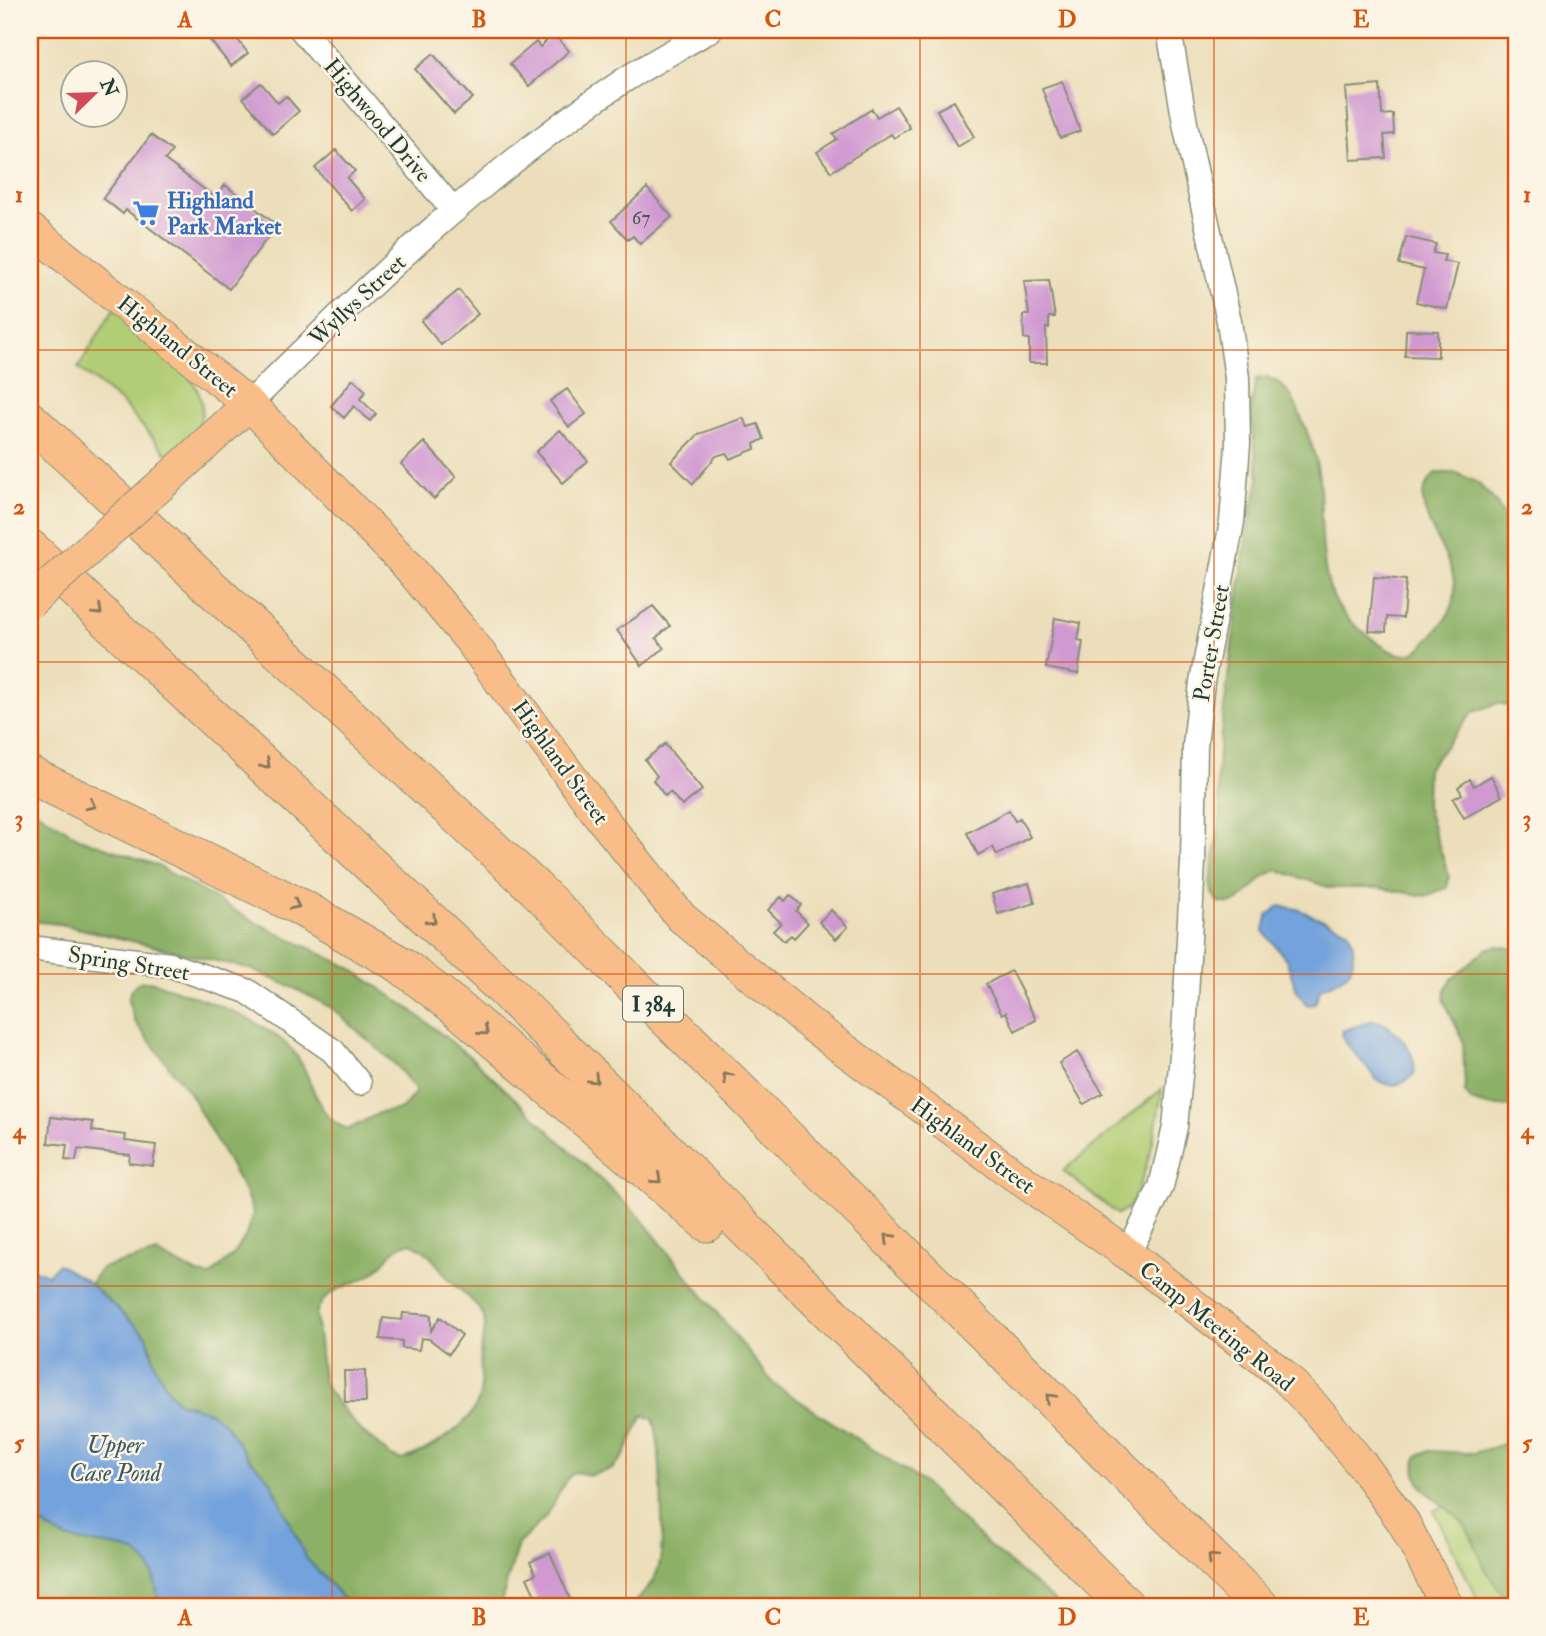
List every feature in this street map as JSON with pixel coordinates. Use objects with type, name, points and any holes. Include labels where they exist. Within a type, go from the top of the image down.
[{"type":"highway","name":"I 384","points":[[30,420],[535,888],[1260,1606]]},
{"type":"highway","points":[[30,548],[485,971],[1126,1606]]},
{"type":"highway","points":[[30,775],[300,907],[401,965],[457,1009],[663,1184],[843,1352],[926,1407]]},
{"type":"main road","name":"Highland Street","points":[[30,229],[249,404],[406,564],[477,649],[600,815],[681,917],[811,1025],[1020,1179],[1128,1254]]},
{"type":"main road","name":"Wyllys Street","points":[[30,602],[249,404]]},
{"type":"main road","name":"Camp Meeting Road","points":[[1128,1254],[1244,1342],[1314,1407],[1363,1466],[1404,1522],[1447,1606]]},
{"type":"street","name":"Highwood Drive","points":[[302,30],[454,211]]},
{"type":"street","name":"Wyllys Street","points":[[249,404],[356,299],[454,211],[565,122],[624,80],[710,30]]},
{"type":"street","name":"Porter Street","points":[[1128,1254],[1161,1187],[1175,1127],[1184,1035],[1194,862],[1195,746],[1202,682],[1232,522],[1238,444],[1237,378],[1229,321],[1186,129],[1169,30]]},
{"type":"street","name":"Spring Street","points":[[30,948],[170,965],[247,991],[333,1051],[359,1083]]},
{"type":"green space","points":[[114,308],[159,344],[188,375],[198,391],[202,407],[199,424],[190,438],[170,457],[121,402],[78,368]]},
{"type":"green space","points":[[1267,377],[1284,387],[1291,397],[1313,450],[1320,490],[1323,554],[1332,595],[1342,612],[1382,646],[1400,654],[1418,650],[1450,611],[1454,597],[1451,569],[1426,514],[1423,501],[1424,490],[1435,473],[1457,473],[1478,483],[1495,501],[1516,534],[1516,708],[1498,703],[1473,712],[1427,769],[1426,806],[1449,876],[1447,888],[1425,896],[1379,888],[1331,888],[1277,870],[1266,875],[1240,900],[1230,904],[1218,902],[1212,893],[1210,882],[1221,814],[1217,781],[1219,748],[1246,537],[1259,479],[1250,412],[1256,379]]},
{"type":"green space","points":[[30,807],[79,838],[156,865],[255,922],[349,967],[410,1009],[474,1060],[639,1216],[774,1384],[921,1481],[988,1545],[1061,1606],[632,1606],[655,1577],[661,1555],[662,1516],[656,1430],[653,1419],[643,1415],[624,1456],[612,1469],[591,1475],[574,1472],[566,1480],[547,1516],[518,1544],[500,1606],[350,1606],[306,1558],[271,1481],[246,1455],[225,1424],[192,1405],[180,1403],[171,1395],[156,1368],[147,1336],[90,1284],[101,1268],[157,1253],[198,1274],[210,1276],[234,1254],[246,1235],[253,1213],[245,1192],[190,1094],[135,1022],[128,1001],[131,990],[139,982],[150,981],[225,1008],[261,1026],[291,1049],[299,1059],[328,1116],[349,1129],[379,1113],[402,1109],[416,1091],[397,1066],[332,1008],[294,988],[250,969],[60,924],[30,921]],"holes":[[[409,1243],[426,1252],[475,1303],[482,1313],[485,1328],[480,1355],[480,1393],[475,1408],[468,1418],[447,1436],[402,1460],[391,1456],[357,1427],[328,1391],[323,1380],[316,1314],[332,1292],[372,1274],[397,1248]]]},
{"type":"green space","points":[[1497,946],[1516,949],[1516,1107],[1482,1105],[1471,1101],[1465,1092],[1463,1041],[1444,1000],[1446,988],[1452,979],[1486,949]]},
{"type":"green space","points":[[1162,1089],[1154,1136],[1141,1180],[1128,1209],[1117,1214],[1063,1171]]},
{"type":"green space","points":[[1516,1440],[1516,1606],[1510,1606],[1486,1570],[1465,1526],[1423,1488],[1417,1479],[1415,1468],[1417,1456],[1428,1451],[1474,1453]]},
{"type":"green space","points":[[1516,1467],[1516,1606],[1481,1606],[1434,1511]]},
{"type":"green space","points":[[30,1523],[32,1526],[43,1524],[59,1535],[78,1541],[131,1551],[145,1561],[154,1579],[158,1606],[30,1606]]},
{"type":"water","points":[[1279,906],[1297,909],[1348,930],[1353,963],[1341,979],[1320,989],[1315,1004],[1307,1005],[1297,991],[1286,959],[1264,932],[1267,916]]},
{"type":"water","points":[[1374,1020],[1390,1027],[1409,1049],[1414,1074],[1406,1081],[1392,1085],[1377,1080],[1343,1039],[1342,1031]]},
{"type":"water","name":"Upper Case Pond","points":[[58,1264],[87,1281],[147,1336],[156,1368],[171,1395],[180,1403],[210,1412],[225,1424],[246,1455],[271,1481],[306,1558],[350,1606],[158,1606],[154,1579],[145,1561],[131,1551],[78,1541],[59,1535],[43,1524],[32,1526],[30,1268],[48,1275]]},
{"type":"building","points":[[208,30],[230,30],[248,53],[231,66],[204,33]]},
{"type":"building","points":[[554,34],[569,51],[529,86],[510,64],[536,42],[540,47]]},
{"type":"building","points":[[433,54],[473,98],[454,114],[415,69]]},
{"type":"building","points":[[1062,81],[1080,131],[1060,138],[1042,88]]},
{"type":"building","points":[[261,83],[278,103],[286,96],[299,111],[273,134],[243,98]]},
{"type":"building","points":[[1380,85],[1382,115],[1393,114],[1394,134],[1384,135],[1386,158],[1351,160],[1346,88]]},
{"type":"building","points":[[954,101],[974,137],[957,147],[937,110]]},
{"type":"building","points":[[896,106],[910,128],[894,138],[891,134],[831,172],[817,152],[837,139],[833,134],[872,109],[877,117]]},
{"type":"building","points":[[151,135],[172,151],[165,160],[216,198],[225,185],[277,225],[229,289],[126,210],[123,214],[103,198]]},
{"type":"building","points":[[336,150],[355,171],[347,178],[365,199],[352,211],[315,168]]},
{"type":"building","points":[[647,188],[672,217],[640,244],[633,236],[628,240],[611,221]]},
{"type":"building","points":[[1406,237],[1436,244],[1433,253],[1445,255],[1443,261],[1458,264],[1447,309],[1416,302],[1424,270],[1399,264]]},
{"type":"building","points":[[1049,280],[1055,317],[1049,317],[1049,328],[1046,328],[1047,363],[1029,363],[1029,339],[1024,339],[1023,315],[1029,315],[1024,281]]},
{"type":"building","points":[[459,290],[478,314],[441,345],[421,321]]},
{"type":"building","points":[[1406,330],[1438,331],[1438,357],[1405,356]]},
{"type":"building","points":[[353,379],[366,391],[360,399],[376,414],[370,421],[354,406],[344,418],[331,406]]},
{"type":"building","points":[[567,389],[586,414],[569,427],[550,401]]},
{"type":"building","points":[[743,418],[748,427],[758,424],[764,439],[754,444],[755,449],[730,459],[726,453],[716,456],[693,484],[671,462],[699,434]]},
{"type":"building","points":[[560,430],[588,461],[563,483],[536,452]]},
{"type":"building","points":[[424,442],[456,477],[434,499],[401,464]]},
{"type":"building","points":[[1374,577],[1406,580],[1403,618],[1387,617],[1386,632],[1369,631]]},
{"type":"building","points":[[653,606],[670,626],[656,638],[664,648],[642,666],[617,630]]},
{"type":"building","points":[[1055,618],[1081,623],[1078,640],[1083,641],[1078,674],[1046,668]]},
{"type":"building","points":[[665,744],[702,790],[682,806],[670,792],[665,796],[653,780],[657,776],[645,760]]},
{"type":"building","points":[[1491,776],[1502,796],[1464,818],[1453,799],[1462,794],[1458,787],[1470,779],[1474,786]]},
{"type":"building","points":[[1009,810],[1015,821],[1020,818],[1030,837],[997,855],[993,847],[978,855],[967,833]]},
{"type":"building","points":[[1029,883],[1035,903],[998,914],[992,894]]},
{"type":"building","points":[[790,895],[801,905],[796,911],[808,923],[794,938],[791,935],[784,941],[773,931],[781,923],[768,910],[781,897],[785,901]]},
{"type":"building","points":[[831,910],[848,927],[836,939],[819,922]]},
{"type":"building","points":[[1011,971],[1036,1020],[1015,1031],[1006,1012],[1002,1014],[986,984]]},
{"type":"building","points":[[1077,1052],[1103,1093],[1084,1104],[1059,1063]]},
{"type":"building","points":[[51,1117],[93,1122],[92,1131],[126,1135],[125,1141],[156,1145],[153,1166],[129,1163],[130,1155],[78,1149],[76,1161],[65,1160],[67,1145],[48,1143]]},
{"type":"building","points":[[403,1313],[431,1315],[431,1331],[440,1317],[462,1335],[449,1354],[429,1339],[421,1338],[419,1350],[402,1348],[402,1341],[380,1339],[383,1318],[402,1320]]},
{"type":"building","points":[[344,1371],[365,1371],[366,1402],[345,1402]]},
{"type":"building","points":[[550,1553],[570,1599],[565,1601],[568,1606],[540,1606],[527,1578],[536,1574],[530,1562]]},
{"type":"place","name":"Highland Park Market","points":[[146,213]]}]
